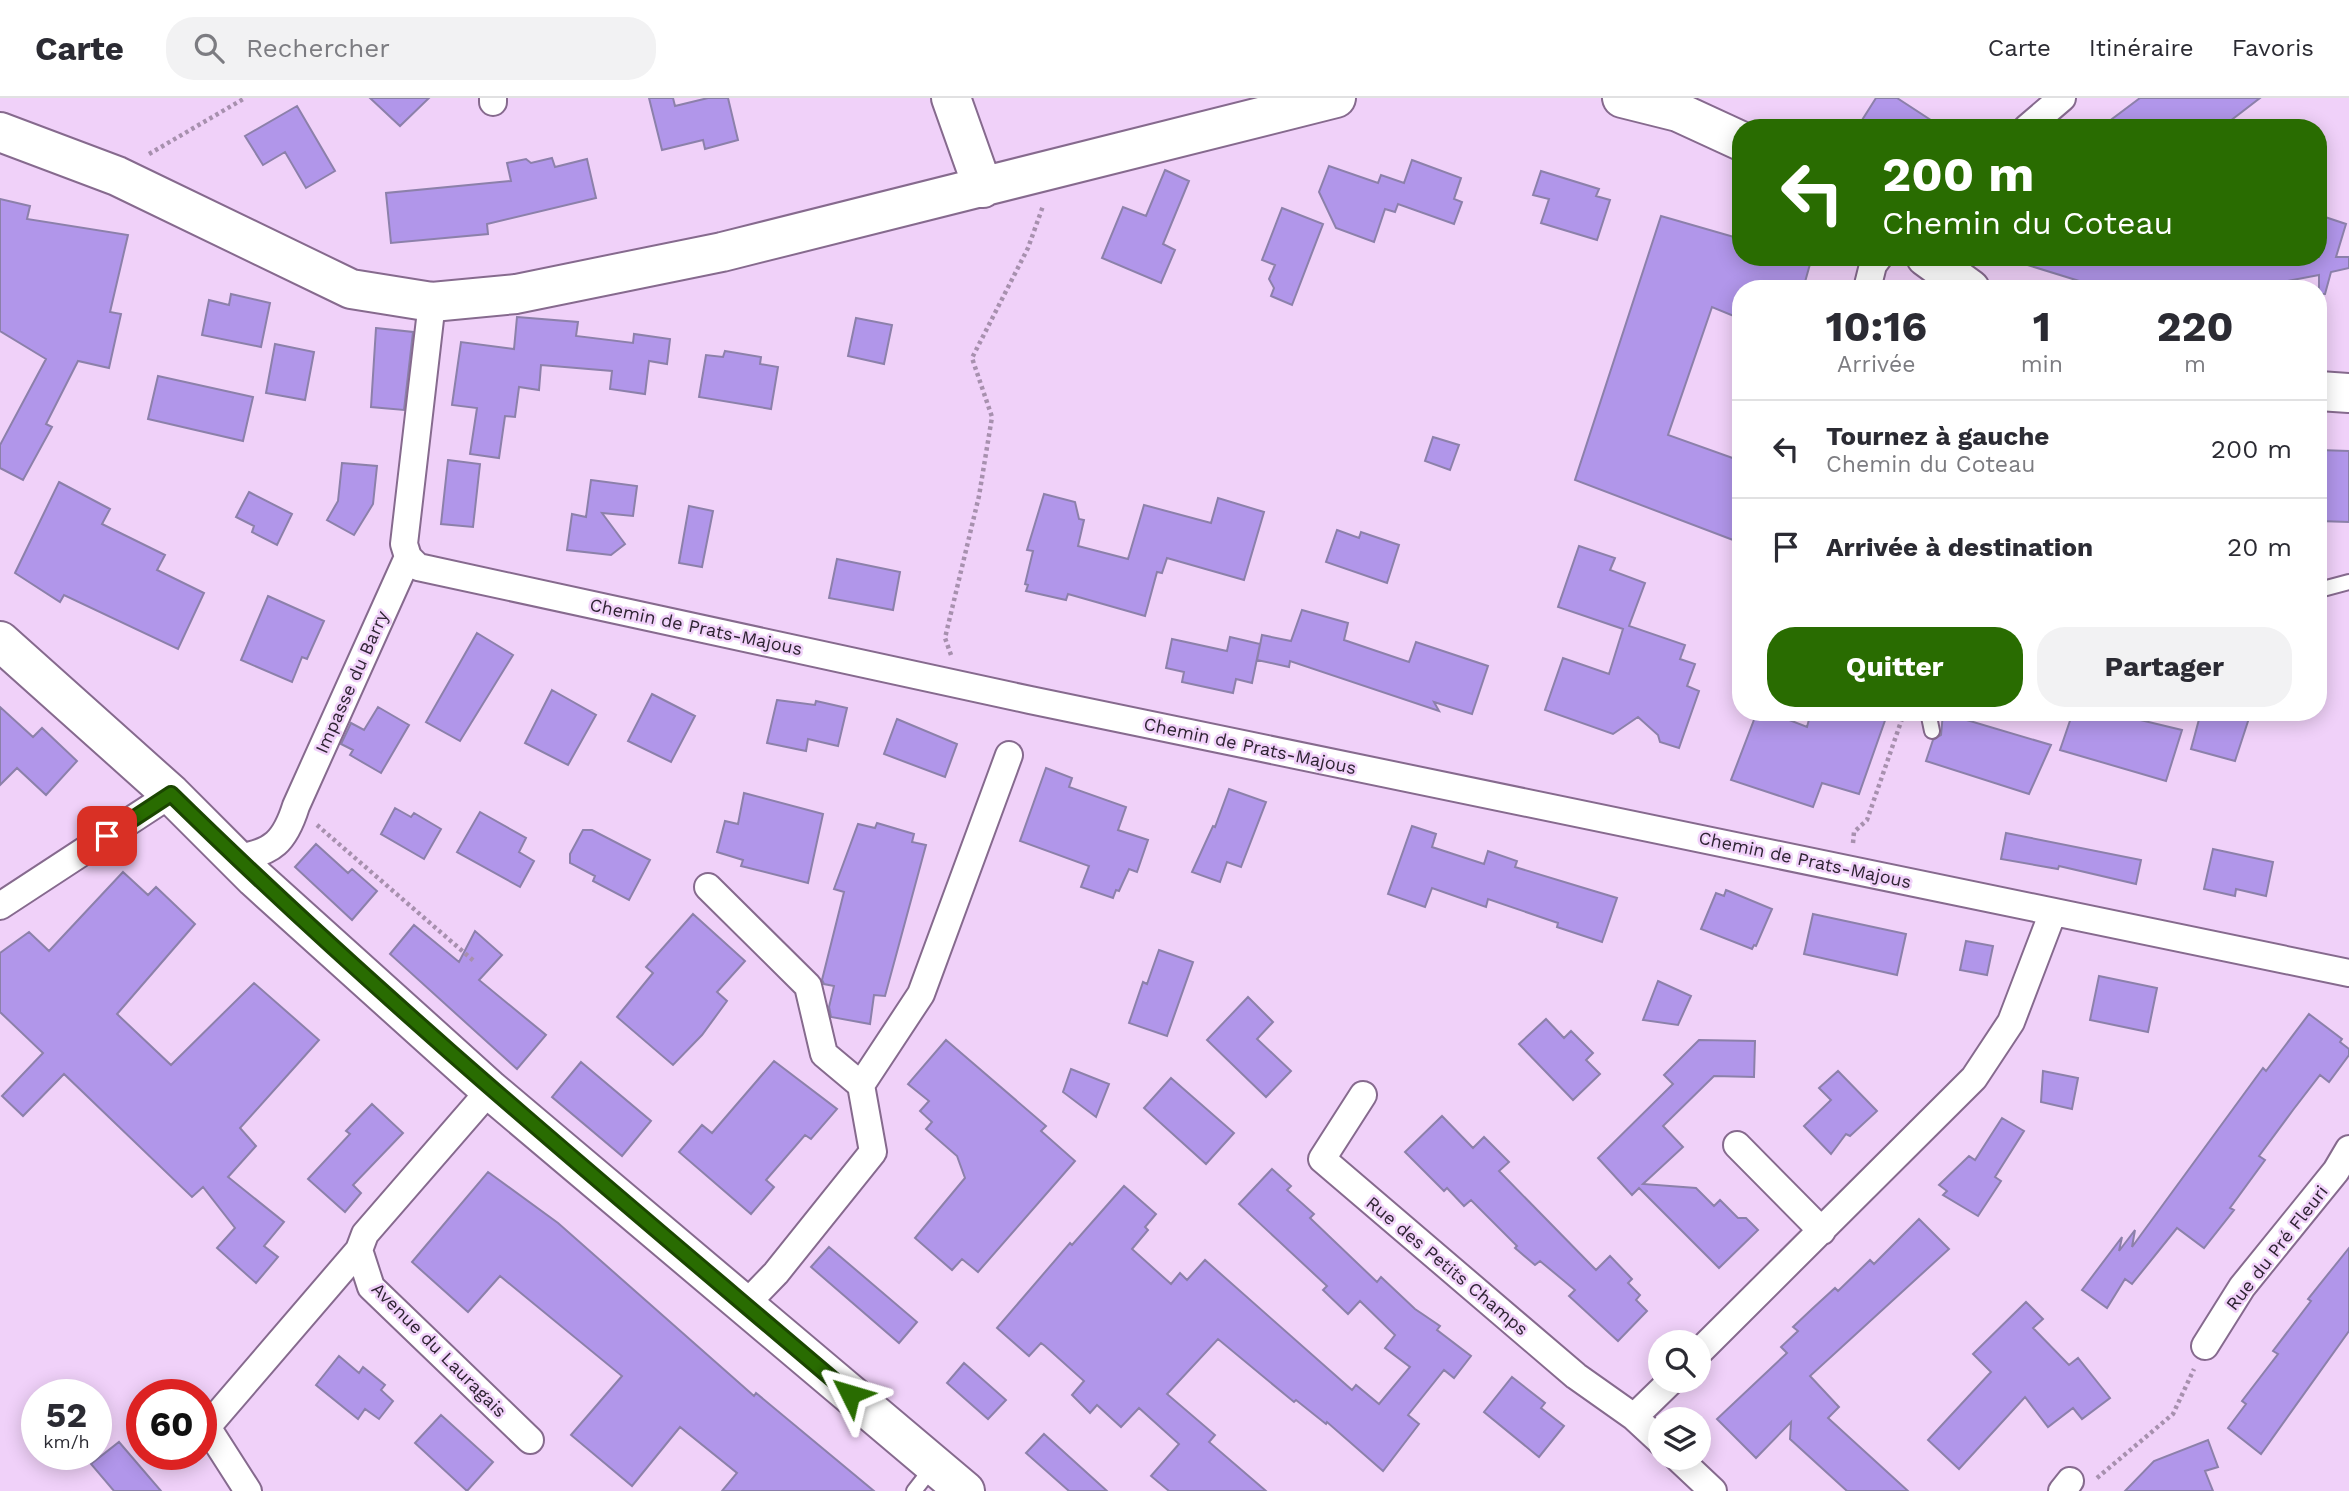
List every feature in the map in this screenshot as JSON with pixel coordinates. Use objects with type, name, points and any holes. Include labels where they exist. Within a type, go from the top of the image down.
[{"type":"street","points":[[951,98],[983,188]]},
{"type":"street","points":[[0,132],[117,176],[351,289],[432,302],[516,294],[722,252],[983,188],[1288,104],[1336,98]]},
{"type":"street","points":[[1622,98],[1678,112],[1732,137]]},
{"type":"street","points":[[2037,119],[2062,98]]},
{"type":"street","points":[[1938,266],[1958,280]]},
{"type":"street","points":[[408,557],[404,544],[432,302]]},
{"type":"street","points":[[2327,392],[2349,393]]},
{"type":"street","name":"Impasse du Barry","points":[[236,858],[259,855],[271,849],[289,826],[408,557]]},
{"type":"street","name":"Chemin de Prats-Majous","points":[[408,557],[418,567],[1030,700],[2349,973]]},
{"type":"street","points":[[0,641],[171,794],[236,858],[490,1090],[745,1305],[924,1478],[965,1491]]},
{"type":"street","points":[[861,1085],[921,994],[1009,755]]},
{"type":"street","points":[[0,906],[171,794]]},
{"type":"street","points":[[708,887],[808,986],[824,1054],[861,1085],[873,1152],[776,1273],[745,1305]]},
{"type":"street","points":[[1711,1340],[1974,1078],[2011,1022],[2053,912]]},
{"type":"street","points":[[248,1491],[207,1427],[359,1250],[365,1234],[490,1090]]},
{"type":"street","name":"Rue des Petits Champs","points":[[1363,1095],[1322,1159],[1576,1376],[1648,1430]]},
{"type":"street","points":[[1737,1144],[1822,1231]]},
{"type":"street","name":"Rue du Pré Fleuri","points":[[2205,1346],[2242,1287],[2336,1171],[2349,1149]]},
{"type":"street","name":"Avenue du Lauragais","points":[[359,1250],[372,1287],[530,1440]]},
{"type":"street","points":[[1634,1417],[1659,1393]]},
{"type":"street","points":[[1691,1470],[1713,1491]]},
{"type":"lane","points":[[2327,588],[2349,582]]},
{"type":"lane","points":[[1930,721],[1932,730]]},
{"type":"path","points":[[117,176],[245,98]]},
{"type":"path","points":[[953,659],[945,638],[979,496],[992,416],[972,358],[1028,248],[1045,200]]},
{"type":"path","points":[[1847,869],[1854,832],[1867,820],[1902,721]]},
{"type":"path","points":[[296,806],[475,962]]},
{"type":"path","points":[[2066,1486],[2094,1480],[2173,1414],[2205,1346]]},
{"type":"building","points":[[370,98],[429,98],[400,126]]},
{"type":"building","points":[[649,98],[673,98],[675,106],[708,98],[728,98],[738,140],[705,149],[703,140],[662,150]]},
{"type":"building","points":[[1876,98],[1897,98],[1929,119],[1863,119]]},
{"type":"building","points":[[2140,98],[2260,98],[2233,119],[2112,119]]},
{"type":"building","points":[[297,106],[335,171],[306,188],[285,152],[263,165],[245,136]]},
{"type":"building","points":[[552,158],[555,167],[587,159],[596,198],[487,224],[488,234],[391,243],[386,193],[511,181],[507,163],[526,159],[531,163]]},
{"type":"building","points":[[1412,160],[1461,178],[1454,199],[1462,202],[1454,224],[1398,204],[1395,212],[1385,209],[1374,242],[1336,228],[1319,192],[1329,166],[1378,183],[1381,175],[1404,183]]},
{"type":"building","points":[[1165,170],[1189,181],[1163,244],[1175,250],[1161,283],[1102,258],[1123,207],[1146,216]]},
{"type":"building","points":[[1541,171],[1599,189],[1596,196],[1610,200],[1597,240],[1541,223],[1549,199],[1533,195]]},
{"type":"building","points":[[0,199],[30,206],[27,219],[128,235],[110,312],[121,314],[109,368],[78,361],[46,424],[52,427],[23,480],[0,468],[0,445],[46,359],[0,331]]},
{"type":"building","points":[[1282,208],[1323,224],[1292,305],[1271,296],[1274,288],[1269,279],[1275,265],[1262,260]]},
{"type":"building","points":[[1661,216],[1732,236],[1732,266],[1809,266],[1806,280],[1732,280],[1732,315],[1712,307],[1668,435],[1732,458],[1732,540],[1575,480]]},
{"type":"building","points":[[2327,218],[2346,224],[2336,257],[2349,257],[2349,268],[2331,272],[2327,287],[2327,280],[2319,280],[2319,275],[2292,280],[2076,280],[2031,266],[2327,266]]},
{"type":"building","points":[[231,294],[270,303],[261,347],[202,335],[209,300],[229,305]]},
{"type":"building","points":[[517,317],[578,322],[576,336],[633,343],[634,334],[670,339],[667,364],[649,361],[645,394],[610,389],[612,371],[541,365],[539,390],[519,387],[515,417],[505,416],[499,458],[470,454],[477,408],[452,405],[461,342],[514,349]]},
{"type":"building","points":[[856,318],[892,325],[884,364],[848,356]]},
{"type":"building","points":[[376,328],[413,332],[404,410],[371,407]]},
{"type":"building","points":[[275,344],[314,352],[305,400],[266,393]]},
{"type":"building","points":[[725,351],[761,357],[760,364],[778,367],[771,409],[699,397],[706,355],[723,357]]},
{"type":"building","points":[[158,376],[253,397],[243,441],[148,419]]},
{"type":"building","points":[[1433,437],[1459,445],[1450,470],[1425,461]]},
{"type":"building","points":[[2327,450],[2349,451],[2349,522],[2327,521]]},
{"type":"building","points":[[448,460],[480,464],[473,527],[441,524]]},
{"type":"building","points":[[342,463],[377,466],[373,504],[354,535],[327,520],[338,501]]},
{"type":"building","points":[[591,480],[637,486],[633,516],[602,513],[625,544],[611,555],[567,550],[572,514],[586,517]]},
{"type":"building","points":[[59,482],[110,509],[102,524],[165,555],[157,570],[204,593],[178,649],[64,595],[60,602],[15,573]]},
{"type":"building","points":[[249,492],[292,514],[277,545],[252,532],[254,526],[236,517]]},
{"type":"building","points":[[1044,494],[1075,502],[1079,519],[1084,520],[1078,546],[1128,559],[1144,505],[1211,523],[1218,498],[1264,512],[1244,580],[1167,558],[1162,573],[1157,572],[1145,616],[1068,594],[1066,600],[1026,591],[1028,585],[1025,584],[1033,551],[1027,550]]},
{"type":"building","points":[[689,506],[713,511],[702,567],[679,563]]},
{"type":"building","points":[[1337,530],[1359,538],[1361,532],[1399,545],[1387,583],[1326,562]]},
{"type":"building","points":[[1579,546],[1615,558],[1610,570],[1645,583],[1629,626],[1685,645],[1680,659],[1695,664],[1687,686],[1699,691],[1679,748],[1660,742],[1658,735],[1638,717],[1613,734],[1545,710],[1563,658],[1609,674],[1623,629],[1558,607]]},
{"type":"building","points":[[837,559],[900,572],[893,610],[829,598]]},
{"type":"building","points":[[268,596],[324,621],[307,659],[302,657],[292,682],[241,660]]},
{"type":"building","points":[[1302,610],[1348,623],[1344,640],[1409,662],[1416,642],[1488,666],[1472,714],[1434,702],[1439,711],[1290,661],[1289,667],[1257,660],[1262,635],[1291,641]]},
{"type":"building","points":[[477,633],[513,655],[460,741],[426,722]]},
{"type":"building","points":[[1230,637],[1260,644],[1252,683],[1236,679],[1233,693],[1182,682],[1184,672],[1166,668],[1172,639],[1227,651]]},
{"type":"building","points":[[552,690],[596,715],[568,765],[525,743]]},
{"type":"building","points":[[652,694],[695,716],[671,762],[628,741]]},
{"type":"building","points":[[777,700],[815,705],[816,701],[847,708],[838,746],[808,739],[806,751],[767,743]]},
{"type":"building","points":[[0,707],[33,737],[42,728],[77,761],[46,795],[17,768],[0,785]]},
{"type":"building","points":[[378,707],[409,725],[381,773],[350,755],[353,750],[341,744],[351,723],[364,730]]},
{"type":"building","points":[[897,719],[957,744],[945,777],[884,754]]},
{"type":"building","points":[[1754,721],[1792,721],[1807,727],[1809,721],[1885,721],[1859,794],[1822,783],[1813,807],[1731,780]]},
{"type":"building","points":[[1942,721],[1970,721],[2051,745],[2029,794],[1926,761],[1933,740],[1941,735]]},
{"type":"building","points":[[2070,721],[2144,721],[2182,730],[2166,781],[2060,750]]},
{"type":"building","points":[[2199,721],[2248,721],[2235,761],[2191,749]]},
{"type":"building","points":[[1046,768],[1072,778],[1069,787],[1126,807],[1118,830],[1148,840],[1137,872],[1129,869],[1113,898],[1081,887],[1089,866],[1020,841]]},
{"type":"building","points":[[1229,789],[1266,802],[1241,867],[1227,862],[1220,882],[1192,872],[1213,826],[1215,827]]},
{"type":"building","points":[[744,793],[823,814],[808,883],[741,866],[743,860],[717,852],[725,821],[738,824]]},
{"type":"building","points":[[395,808],[411,817],[414,813],[441,829],[424,859],[381,834]]},
{"type":"building","points":[[480,812],[526,838],[519,852],[534,861],[520,887],[457,852]]},
{"type":"building","points":[[877,823],[914,834],[912,842],[926,845],[885,996],[874,995],[870,1024],[831,1017],[829,1007],[834,986],[824,984],[822,980],[844,892],[834,889],[858,824],[875,828]]},
{"type":"building","points":[[1412,826],[1436,834],[1432,847],[1484,864],[1488,851],[1517,861],[1515,867],[1617,898],[1602,942],[1557,927],[1558,923],[1488,899],[1486,907],[1432,888],[1425,907],[1388,894]]},
{"type":"building","points":[[583,830],[592,830],[650,860],[629,900],[593,881],[595,876],[570,863],[570,854]]},
{"type":"building","points":[[2006,833],[2141,860],[2136,884],[2059,866],[2058,869],[2001,859]]},
{"type":"building","points":[[316,844],[348,873],[352,869],[377,891],[352,920],[295,867]]},
{"type":"building","points":[[2213,849],[2273,862],[2266,896],[2236,889],[2235,896],[2204,889]]},
{"type":"building","points":[[123,872],[148,895],[156,887],[195,924],[117,1014],[171,1065],[254,983],[319,1040],[240,1128],[256,1146],[228,1177],[284,1222],[264,1246],[278,1257],[256,1283],[217,1248],[235,1228],[203,1187],[192,1197],[64,1074],[23,1116],[2,1096],[43,1053],[0,1012],[0,953],[29,932],[49,951]]},
{"type":"building","points":[[1726,890],[1772,909],[1756,946],[1752,949],[1701,929],[1716,893],[1724,896]]},
{"type":"building","points":[[693,914],[745,961],[717,992],[727,1001],[702,1035],[673,1065],[617,1017],[653,973],[646,967]]},
{"type":"building","points":[[1813,914],[1906,934],[1897,975],[1804,954]]},
{"type":"building","points":[[414,925],[459,962],[475,931],[502,955],[479,980],[546,1035],[517,1069],[390,954]]},
{"type":"building","points":[[1966,941],[1993,946],[1987,975],[1960,970]]},
{"type":"building","points":[[1159,950],[1193,962],[1167,1036],[1129,1023],[1143,982],[1147,984]]},
{"type":"building","points":[[2099,976],[2157,988],[2148,1032],[2090,1020]]},
{"type":"building","points":[[1658,981],[1691,996],[1678,1025],[1643,1020]]},
{"type":"building","points":[[1248,997],[1273,1022],[1257,1039],[1291,1071],[1266,1097],[1207,1040]]},
{"type":"building","points":[[2309,1014],[2342,1039],[2340,1042],[2349,1049],[2349,1055],[2329,1082],[2320,1075],[2293,1110],[2259,1156],[2265,1160],[2230,1208],[2234,1210],[2204,1248],[2177,1228],[2132,1284],[2125,1279],[2107,1308],[2082,1290],[2122,1237],[2119,1251],[2135,1230],[2132,1247],[2263,1068],[2266,1071]]},
{"type":"building","points":[[1546,1019],[1564,1038],[1571,1031],[1593,1053],[1586,1060],[1600,1074],[1573,1100],[1519,1044]]},
{"type":"building","points":[[946,1040],[1046,1126],[1041,1131],[1075,1161],[978,1272],[962,1259],[952,1270],[915,1238],[965,1178],[957,1156],[926,1129],[932,1122],[920,1111],[929,1101],[908,1084]]},
{"type":"building","points":[[1699,1040],[1755,1041],[1754,1077],[1714,1076],[1663,1126],[1683,1147],[1643,1184],[1696,1188],[1714,1206],[1720,1200],[1738,1218],[1746,1218],[1758,1230],[1719,1268],[1639,1188],[1632,1195],[1598,1158],[1673,1084],[1664,1075]]},
{"type":"building","points":[[774,1061],[837,1109],[811,1139],[805,1135],[766,1180],[774,1187],[751,1214],[679,1152],[702,1125],[712,1133]]},
{"type":"building","points":[[581,1062],[651,1121],[622,1156],[552,1097]]},
{"type":"building","points":[[1071,1069],[1109,1084],[1096,1117],[1063,1092]]},
{"type":"building","points":[[1838,1071],[1877,1111],[1850,1136],[1846,1134],[1831,1154],[1804,1126],[1831,1100],[1819,1088]]},
{"type":"building","points":[[2043,1071],[2078,1078],[2072,1109],[2041,1102]]},
{"type":"building","points":[[1171,1078],[1234,1133],[1206,1164],[1144,1108]]},
{"type":"building","points":[[372,1104],[403,1133],[353,1185],[361,1193],[345,1212],[308,1179],[350,1134],[346,1131]]},
{"type":"building","points":[[1442,1116],[1473,1148],[1484,1137],[1509,1162],[1499,1171],[1596,1270],[1610,1256],[1632,1279],[1628,1283],[1640,1295],[1636,1300],[1647,1311],[1618,1341],[1569,1296],[1575,1290],[1540,1261],[1535,1265],[1515,1248],[1517,1246],[1471,1200],[1464,1206],[1447,1188],[1444,1191],[1405,1152]]},
{"type":"building","points":[[2002,1118],[2024,1131],[1995,1177],[2001,1181],[1978,1216],[1943,1195],[1947,1191],[1939,1185],[1969,1156],[1975,1160]]},
{"type":"building","points":[[1272,1169],[1291,1186],[1287,1190],[1314,1214],[1310,1218],[1377,1282],[1381,1277],[1415,1309],[1440,1326],[1437,1330],[1471,1356],[1454,1378],[1444,1370],[1408,1415],[1419,1424],[1383,1471],[1327,1422],[1326,1424],[1296,1400],[1294,1402],[1218,1339],[1167,1394],[1215,1435],[1209,1442],[1266,1491],[1169,1491],[1151,1476],[1179,1444],[1139,1408],[1121,1427],[1097,1405],[1090,1413],[1072,1395],[1084,1381],[1041,1343],[1029,1356],[997,1328],[1070,1243],[1072,1245],[1124,1186],[1156,1214],[1145,1227],[1148,1230],[1132,1249],[1171,1284],[1180,1273],[1187,1280],[1205,1260],[1352,1390],[1356,1385],[1379,1404],[1410,1367],[1385,1348],[1395,1335],[1360,1301],[1348,1314],[1323,1290],[1327,1286],[1239,1204]]},
{"type":"building","points":[[488,1172],[558,1223],[754,1396],[756,1393],[874,1491],[722,1491],[737,1473],[680,1427],[632,1486],[571,1435],[622,1376],[500,1276],[468,1312],[412,1262]]},
{"type":"building","points":[[1919,1219],[1949,1249],[1810,1376],[1839,1407],[1828,1418],[1908,1491],[1847,1491],[1790,1439],[1791,1422],[1756,1458],[1717,1419],[1787,1353],[1781,1347],[1798,1331],[1793,1327],[1835,1288],[1838,1291],[1870,1260],[1874,1264]]},
{"type":"building","points":[[829,1247],[917,1322],[899,1343],[811,1267]]},
{"type":"building","points":[[2349,1248],[2349,1331],[2261,1454],[2228,1428],[2246,1404],[2242,1401],[2278,1354],[2273,1351],[2311,1301],[2308,1299]]},
{"type":"building","points":[[2026,1302],[2043,1319],[2033,1328],[2069,1365],[2078,1358],[2110,1398],[2082,1419],[2073,1408],[2048,1427],[2025,1397],[1959,1469],[1928,1440],[1991,1372],[1973,1354]]},
{"type":"building","points":[[339,1356],[359,1373],[363,1367],[385,1385],[381,1390],[393,1401],[379,1419],[365,1409],[358,1419],[316,1385]]},
{"type":"building","points":[[964,1363],[1006,1400],[988,1419],[947,1383]]},
{"type":"building","points":[[1512,1377],[1545,1403],[1541,1408],[1564,1426],[1539,1457],[1484,1412]]},
{"type":"building","points":[[441,1415],[493,1462],[467,1491],[415,1443]]},
{"type":"building","points":[[1044,1434],[1107,1491],[1069,1491],[1026,1453]]},
{"type":"building","points":[[2208,1440],[2218,1467],[2205,1471],[2213,1491],[2125,1491],[2154,1461]]},
{"type":"building","points":[[119,1442],[126,1450],[126,1470],[143,1470],[161,1491],[114,1491],[96,1470],[112,1470],[112,1448]]},
{"type":"route","points":[[107,836],[171,794],[255,878],[490,1090],[850,1394]]}]
